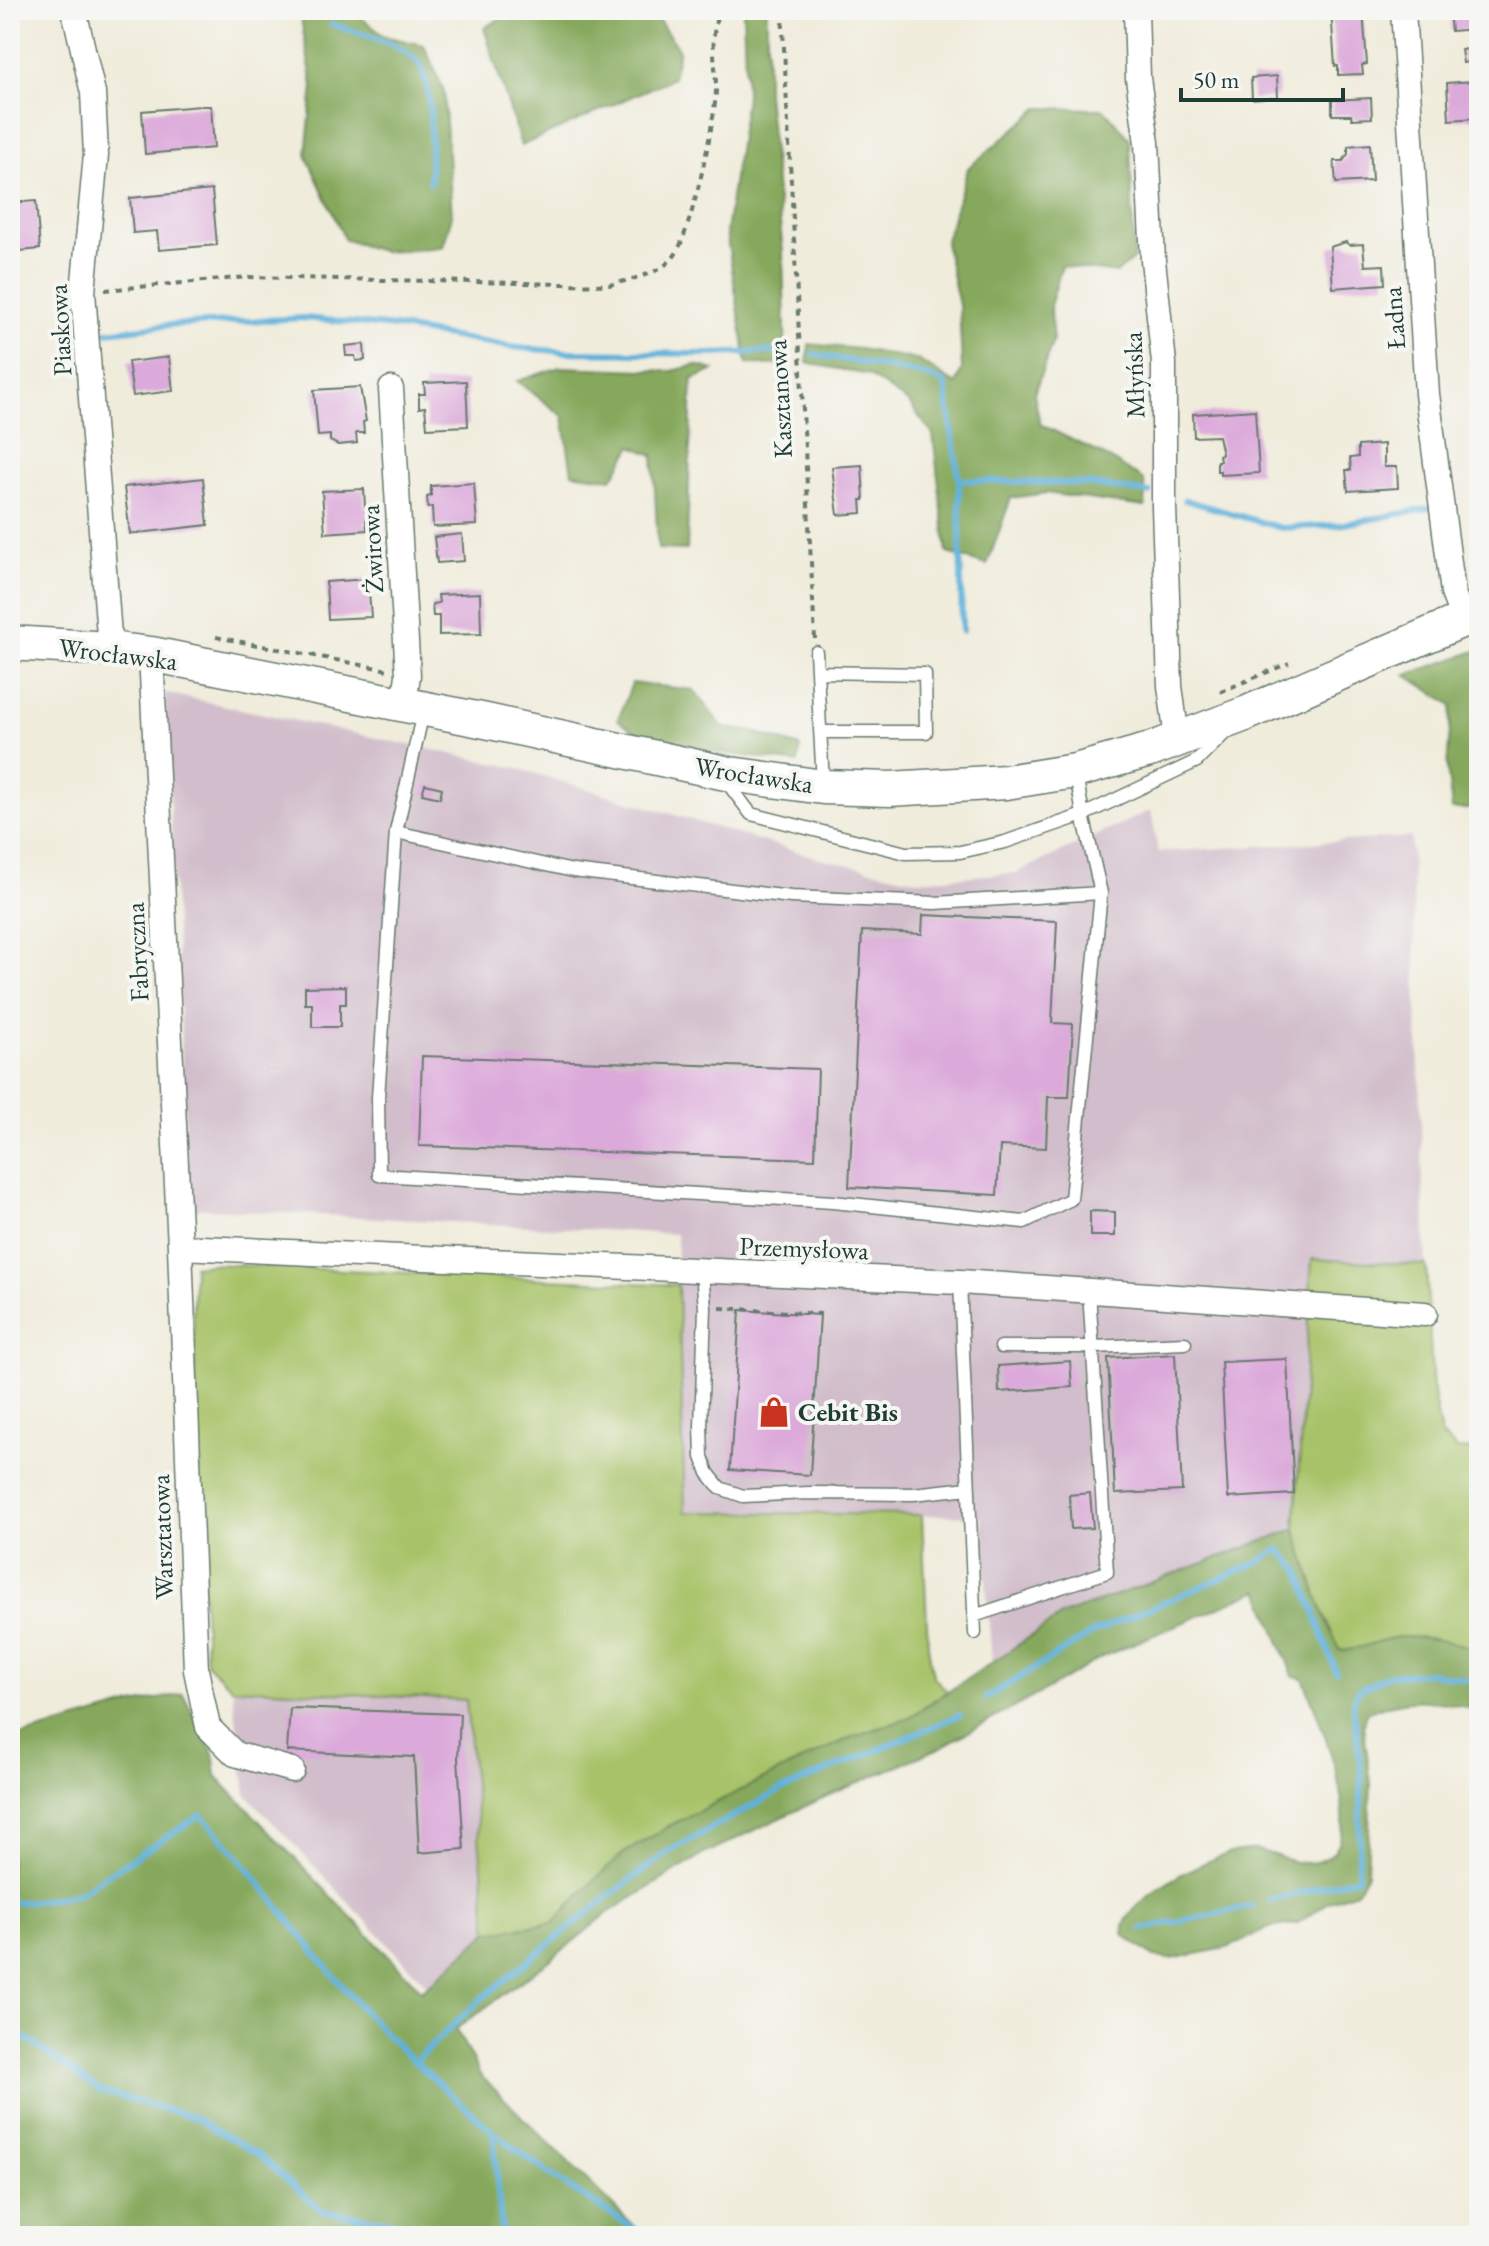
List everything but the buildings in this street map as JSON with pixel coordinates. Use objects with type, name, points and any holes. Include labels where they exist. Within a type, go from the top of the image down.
[{"type":"main road","name":"Wrocławska","points":[[10,643],[151,654],[412,696],[720,772],[823,787],[890,789],[962,786],[1075,771],[1245,714],[1471,616]]},
{"type":"street","name":"Piaskowa","points":[[74,10],[93,93],[96,155],[83,292],[110,649]]},
{"type":"street","name":"Młyńska","points":[[1136,10],[1138,78],[1147,143],[1153,260],[1164,363],[1170,686],[1177,739]]},
{"type":"street","name":"Ładna","points":[[1403,10],[1427,394],[1453,593],[1471,616]]},
{"type":"street","name":"Żwirowa","points":[[391,389],[412,696]]},
{"type":"street","name":"Fabryczna","points":[[151,654],[180,1247]]},
{"type":"street","name":"Przemysłowa","points":[[180,1247],[960,1282],[1425,1314]]},
{"type":"street","name":"Warsztatowa","points":[[180,1247],[196,1670],[208,1727],[235,1754],[292,1770]]},
{"type":"lane","points":[[816,652],[823,787]]},
{"type":"lane","points":[[817,672],[925,674],[926,732],[820,732]]},
{"type":"lane","points":[[412,696],[396,832],[378,1098],[379,1175],[833,1202],[1024,1222],[1071,1199],[1101,893],[1075,771]]},
{"type":"lane","points":[[720,772],[751,814],[906,853],[960,852],[1005,842],[1083,815],[1197,761],[1245,714]]},
{"type":"lane","points":[[396,832],[573,871],[791,897],[935,903],[1101,893]]},
{"type":"lane","points":[[702,1272],[705,1308],[702,1457],[708,1473],[720,1488],[743,1496],[913,1494],[969,1488]]},
{"type":"lane","points":[[960,1282],[975,1633]]},
{"type":"lane","points":[[974,1616],[1107,1572],[1089,1291]]},
{"type":"lane","points":[[1001,1347],[1185,1343]]},
{"type":"path","points":[[83,292],[248,277],[609,285],[651,273],[674,257],[686,230],[715,106],[713,28],[719,10]]},
{"type":"path","name":"Kasztanowa","points":[[782,10],[816,652]]},
{"type":"path","points":[[208,635],[277,647],[412,696]]},
{"type":"path","points":[[705,1308],[821,1314]]},
{"type":"shaded area","points":[[165,693],[517,768],[815,857],[917,880],[1016,873],[1151,810],[1158,852],[1411,837],[1426,1265],[1312,1260],[1295,1529],[1063,1615],[992,1663],[981,1516],[685,1512],[676,1234],[189,1208]]},
{"type":"shaded area","points":[[232,1688],[466,1700],[488,1932],[427,1985],[246,1794]]},
{"type":"green space","points":[[312,10],[344,10],[358,15],[384,36],[424,45],[444,91],[452,216],[443,247],[384,252],[345,240],[306,155],[313,86],[301,19]]},
{"type":"green space","points":[[515,10],[640,10],[656,16],[679,50],[673,78],[521,146],[484,28]]},
{"type":"green space","points":[[743,10],[767,10],[767,94],[783,253],[786,365],[747,364],[726,232],[746,96]]},
{"type":"green space","points":[[1039,108],[1104,109],[1130,139],[1134,259],[1117,273],[1062,266],[1050,306],[1053,341],[1034,394],[1040,424],[1109,458],[1144,480],[1145,507],[1046,493],[1011,498],[987,565],[947,553],[933,435],[909,403],[868,375],[807,363],[809,344],[860,349],[918,360],[956,384],[962,369],[959,305],[945,243],[968,168]]},
{"type":"green space","points":[[696,365],[714,370],[692,380],[687,550],[658,549],[653,455],[632,446],[612,479],[572,473],[563,416],[517,381],[560,367],[672,371]]},
{"type":"green space","points":[[1479,650],[1479,809],[1452,809],[1447,767],[1452,705],[1406,675]]},
{"type":"green space","points":[[632,683],[694,690],[722,727],[754,732],[800,747],[798,763],[656,744],[618,720]]},
{"type":"green space","points":[[1312,1259],[1426,1265],[1433,1393],[1441,1435],[1457,1449],[1479,1450],[1479,1649],[1451,1642],[1403,1637],[1340,1651],[1322,1611],[1295,1529]]},
{"type":"green space","points":[[211,1264],[678,1285],[685,1512],[922,1515],[928,1646],[933,1676],[947,1691],[907,1719],[852,1737],[675,1823],[624,1853],[554,1923],[488,1932],[466,1700],[232,1688],[206,1663],[193,1315],[194,1266]]},
{"type":"green space","points":[[1295,1529],[1322,1611],[1340,1651],[1403,1637],[1451,1642],[1479,1649],[1479,1710],[1449,1703],[1409,1701],[1366,1713],[1363,1725],[1371,1783],[1367,1874],[1356,1892],[1329,1902],[1298,1923],[1269,1928],[1230,1947],[1172,1959],[1154,1957],[1123,1934],[1127,1920],[1141,1902],[1206,1862],[1245,1850],[1256,1850],[1293,1861],[1316,1862],[1334,1852],[1342,1833],[1343,1808],[1329,1749],[1303,1678],[1293,1676],[1259,1590],[1102,1657],[937,1749],[704,1854],[608,1913],[553,1958],[456,2029],[480,2075],[644,2236],[10,2236],[10,1739],[129,1705],[183,1694],[214,1755],[216,1776],[422,1991],[488,1932],[554,1923],[624,1853],[675,1823],[790,1766],[852,1737],[907,1719],[1063,1615]]},
{"type":"waterway","points":[[332,24],[389,43],[417,61],[423,71],[429,101],[430,183]]},
{"type":"waterway","points":[[97,333],[169,325],[305,318],[395,327],[511,347],[566,352],[708,354],[786,351]]},
{"type":"waterway","points":[[813,354],[918,373],[945,383],[959,480],[962,631]]},
{"type":"waterway","points":[[959,480],[1085,484],[1150,493]]},
{"type":"waterway","points":[[1185,500],[1281,528],[1339,525],[1431,508]]},
{"type":"waterway","points":[[986,1698],[1094,1632],[1259,1562],[1279,1549],[1299,1570],[1336,1672]]},
{"type":"waterway","points":[[1270,1901],[1358,1877],[1362,1777],[1353,1702],[1359,1690],[1389,1675],[1432,1673],[1479,1682]]},
{"type":"waterway","points":[[415,2061],[479,2001],[668,1852],[779,1791],[960,1715]]},
{"type":"waterway","points":[[10,1903],[79,1893],[201,1815],[375,2023],[493,2132],[502,2236]]},
{"type":"waterway","points":[[1142,1929],[1252,1906]]},
{"type":"waterway","points":[[10,2027],[100,2091],[193,2117],[259,2155],[322,2211],[412,2225],[435,2236]]},
{"type":"waterway","points":[[493,2132],[559,2181],[646,2236]]},
{"type":"place","name":"Cebit Bis","points":[[774,1412]]}]
